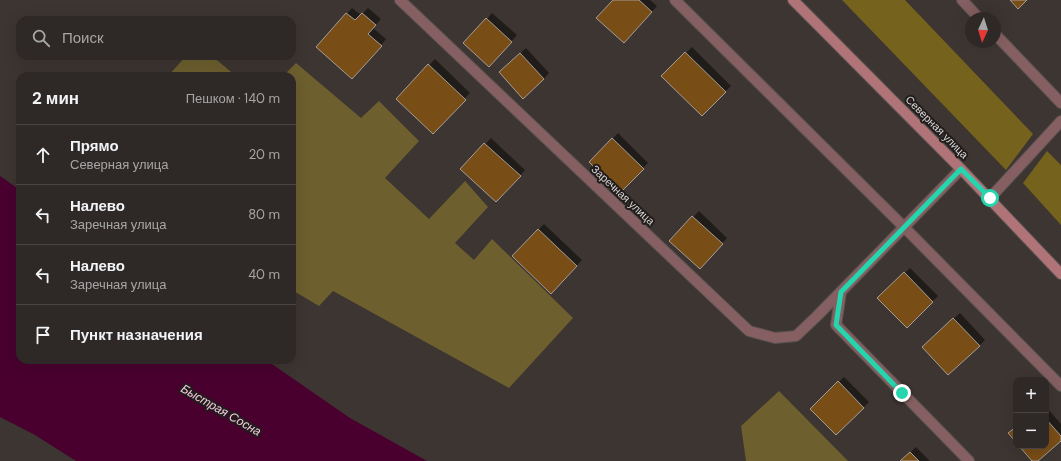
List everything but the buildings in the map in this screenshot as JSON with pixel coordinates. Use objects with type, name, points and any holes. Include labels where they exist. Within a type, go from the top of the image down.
[{"type":"street","name":"Заречная улица","points":[[400,0],[749,331],[775,338],[796,336],[961,169]]},
{"type":"street","points":[[675,0],[904,226],[1061,386]]},
{"type":"street","name":"Северная улица","points":[[793,0],[990,198],[1061,274]]},
{"type":"street","points":[[962,0],[974,12]]},
{"type":"street","points":[[1001,40],[1061,103]]},
{"type":"street","points":[[990,198],[1061,121]]},
{"type":"street","points":[[841,292],[836,325],[969,461]]},
{"type":"shaded area","points":[[842,0],[905,0],[1033,134],[1006,170]]},
{"type":"shaded area","points":[[182,60],[217,60],[231,72],[172,72]]},
{"type":"shaded area","points":[[296,63],[361,118],[379,101],[419,141],[385,178],[429,219],[465,181],[488,207],[455,243],[474,260],[492,239],[573,318],[509,388],[333,291],[319,306],[296,292],[296,72],[287,72]]},
{"type":"shaded area","points":[[1047,151],[1061,165],[1061,225],[1023,183]]},
{"type":"shaded area","points":[[779,391],[848,461],[746,461],[741,426]]},
{"type":"water","name":"Быстрая Сосна","points":[[0,176],[16,187],[16,364],[272,364],[350,418],[427,461],[76,461],[35,435],[0,417]]},
{"type":"route","points":[[902,393],[836,325],[841,292],[961,169],[990,198]]}]
